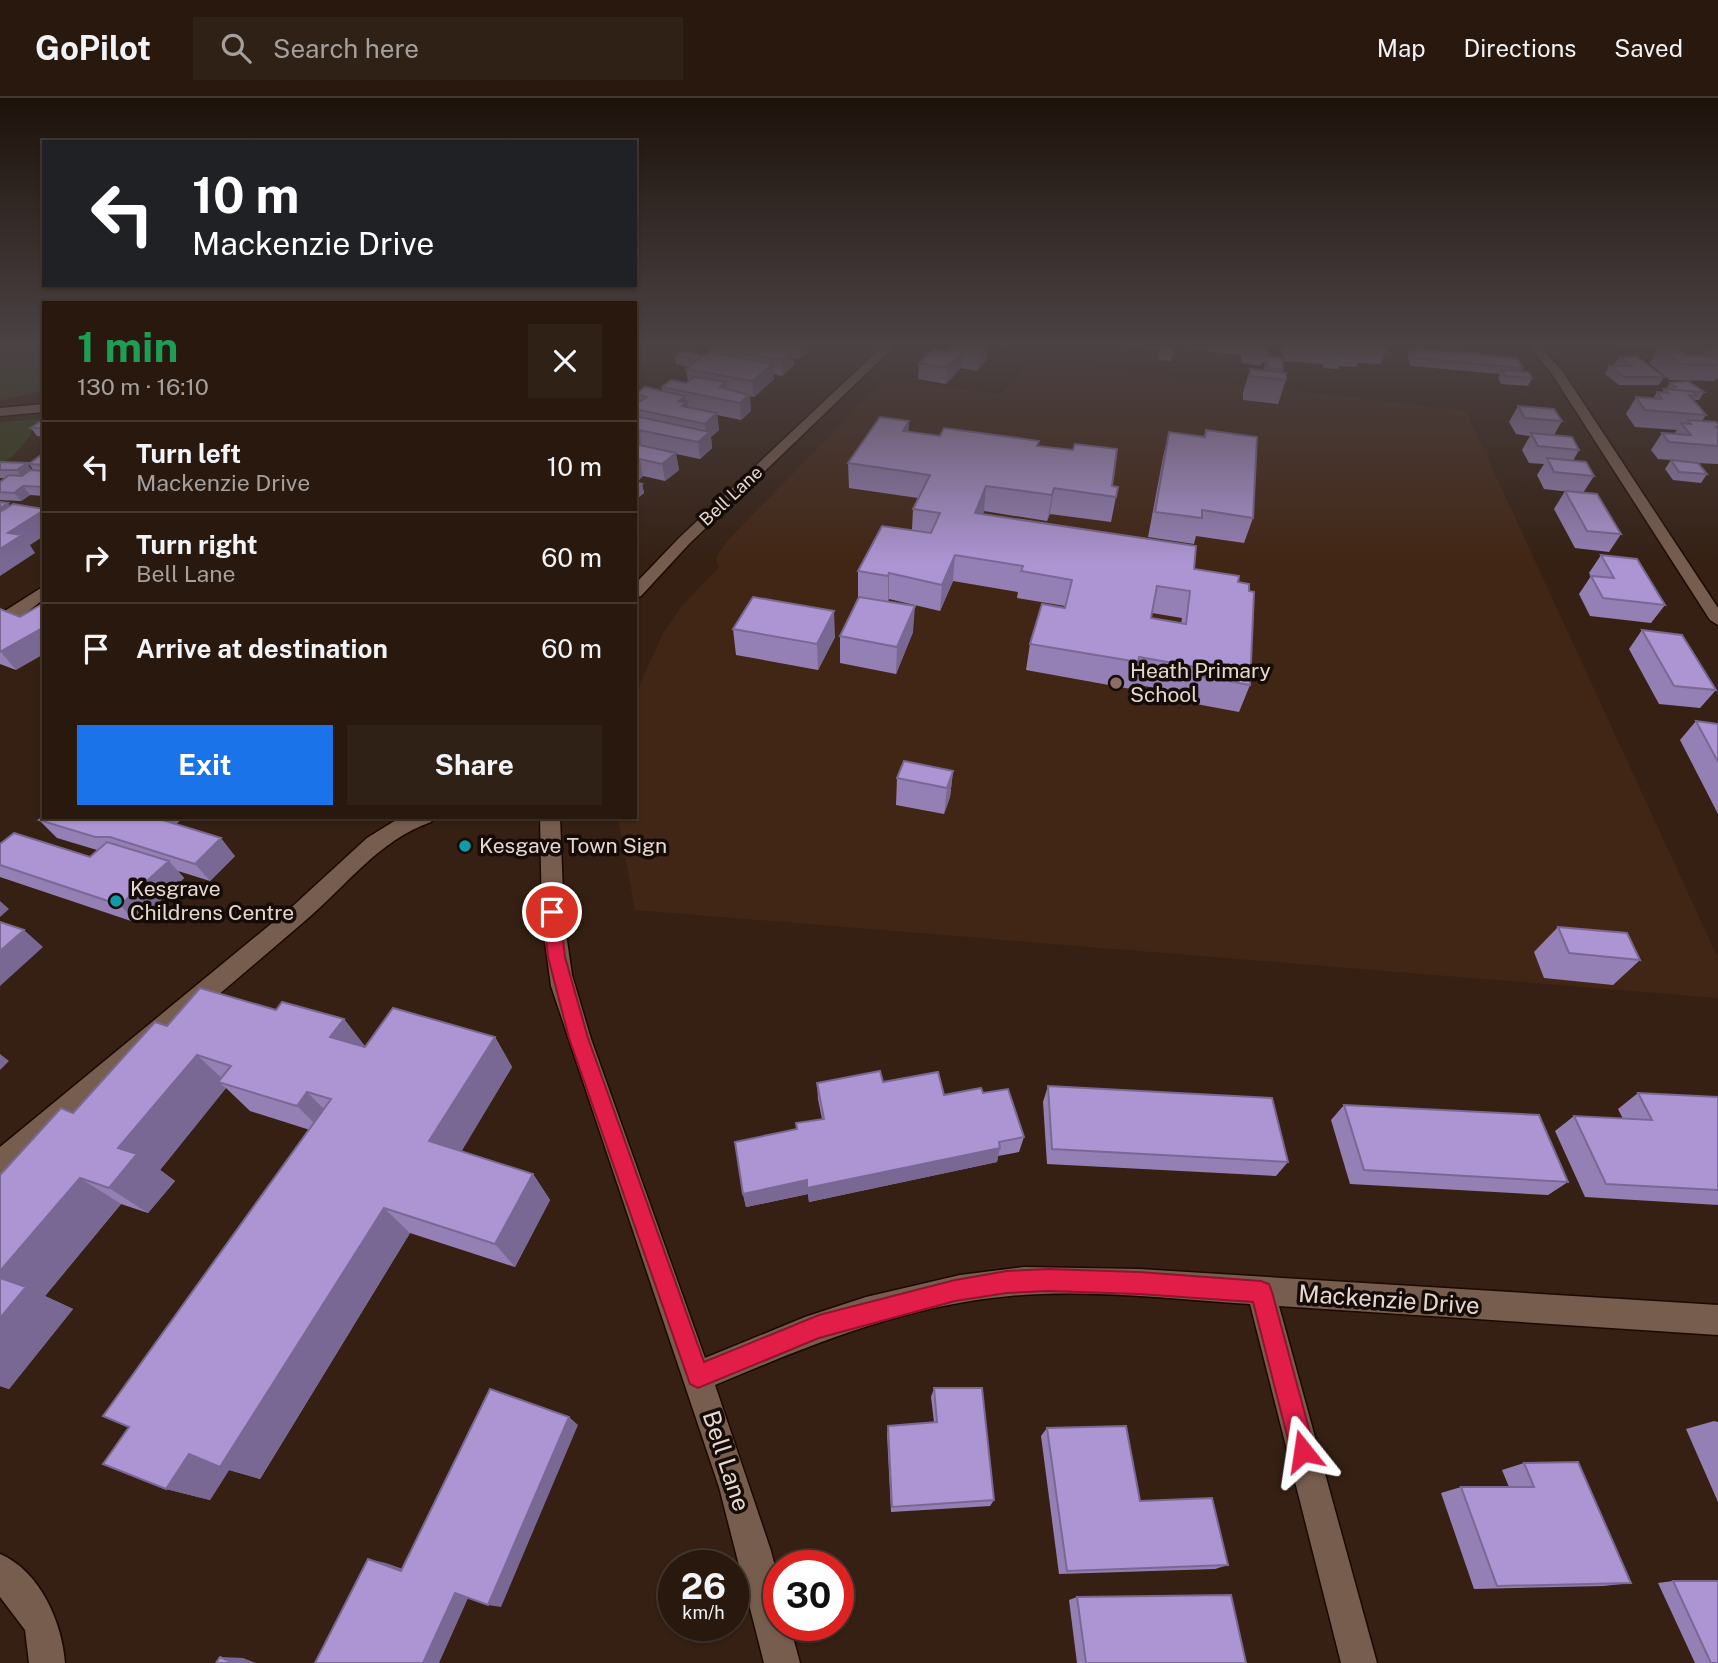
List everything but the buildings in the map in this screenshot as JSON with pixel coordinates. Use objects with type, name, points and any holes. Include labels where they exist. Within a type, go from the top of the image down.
[{"type":"street","name":"Bell Lane","points":[[637,591],[684,541],[814,418]]},
{"type":"street","points":[[1587,418],[1718,620]]},
{"type":"street","points":[[0,620],[16,613],[42,593]]},
{"type":"street","points":[[0,1164],[306,908],[373,846],[416,819]]},
{"type":"street","name":"Bell Lane","points":[[550,819],[553,927],[556,957],[567,998],[698,1376],[754,1551],[782,1663]]},
{"type":"street","name":"Mackenzie Drive","points":[[698,1376],[819,1326],[955,1290],[1007,1282],[1127,1282],[1718,1320]]},
{"type":"street","points":[[1261,1292],[1359,1663]]},
{"type":"street","points":[[0,1571],[38,1615],[47,1644],[47,1663]]},
{"type":"shaded area","name":"Heath Primary School","points":[[847,418],[1469,418],[1718,958],[1718,998],[635,910],[618,819],[637,819],[637,691],[662,635],[681,607],[719,567],[716,561],[718,554],[729,539]]},
{"type":"green space","points":[[42,419],[42,426],[30,432],[31,435],[13,456],[0,465],[0,422]]},
{"type":"place","name":"Heath Primary School","points":[[1116,683]]},
{"type":"place","name":"Kesgave Town Sign","points":[[465,846]]},
{"type":"place","name":"Kesgrave Childrens Centre","points":[[116,901]]},
{"type":"route","points":[[552,912],[556,957],[579,1038],[698,1376],[819,1326],[955,1290],[1007,1282],[1049,1280],[1139,1283],[1261,1292],[1303,1451]]}]
